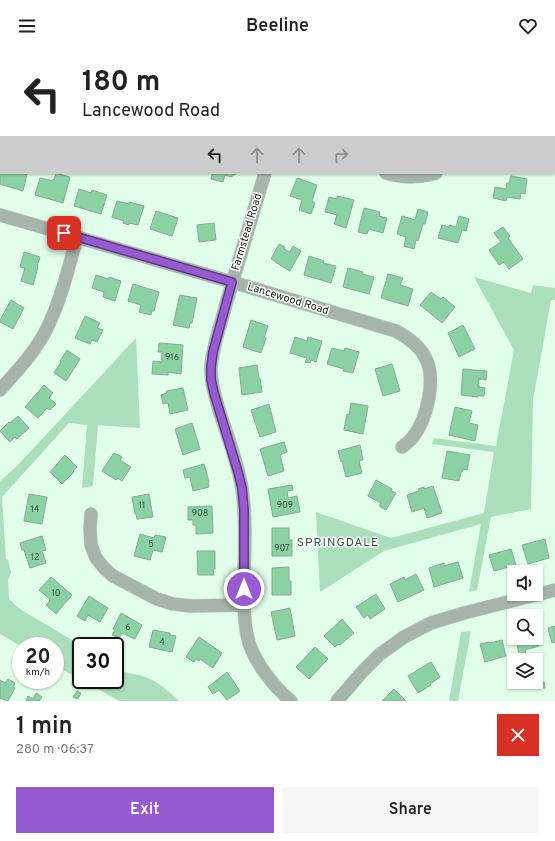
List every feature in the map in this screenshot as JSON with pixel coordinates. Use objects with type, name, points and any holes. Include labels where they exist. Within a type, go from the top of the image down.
[{"type":"street","name":"Farmstead Road","points":[[265,174],[232,282],[213,352],[211,379],[242,488],[244,510],[244,605],[246,627],[250,644],[257,660],[269,679],[292,701]]},
{"type":"street","points":[[391,174],[407,177],[422,177],[432,174]]},
{"type":"street","name":"Lancewood Road","points":[[0,215],[396,331],[408,338],[426,358],[431,382],[427,407],[422,423],[413,437],[402,447]]},
{"type":"street","points":[[0,390],[34,349],[49,325],[57,304],[77,237]]},
{"type":"street","points":[[91,514],[91,545],[96,558],[113,576],[157,599],[173,604],[191,606],[244,605]]},
{"type":"street","points":[[337,701],[366,667],[380,654],[404,637],[431,624],[464,613],[555,590]]},
{"type":"green space","points":[[474,277],[531,293],[533,285],[555,288],[555,300],[551,300],[533,400],[531,509],[491,517],[477,590],[469,592],[481,524],[384,551],[320,592],[316,512],[391,538],[484,513],[494,452],[432,444],[434,438],[496,446],[514,350]]},
{"type":"green space","points":[[136,338],[140,428],[98,425],[93,486],[82,488],[87,425],[69,423],[2,497],[6,559],[8,560],[11,573],[8,580],[9,599],[20,609],[72,640],[72,675],[64,670],[64,637],[12,637],[12,641],[0,634],[0,481],[16,467]]},
{"type":"green space","points":[[471,631],[458,701],[449,701],[461,632]]},
{"type":"green space","points":[[124,671],[144,676],[152,680],[179,701],[119,701],[98,689],[124,689]]},
{"type":"building","points":[[0,174],[27,174],[23,191],[0,184]]},
{"type":"building","points":[[56,174],[70,177],[63,203],[35,195],[40,178],[54,180]]},
{"type":"building","points":[[212,174],[236,174],[232,175],[232,177],[225,175],[223,182],[211,179]]},
{"type":"building","points":[[511,176],[527,179],[525,194],[521,193],[520,199],[507,197],[506,201],[493,198],[495,187],[506,189],[507,183],[509,183]]},
{"type":"building","points":[[297,178],[317,185],[312,201],[315,203],[311,214],[299,210],[302,200],[290,196]]},
{"type":"building","points":[[79,189],[91,193],[92,190],[107,195],[101,214],[74,206]]},
{"type":"building","points":[[337,196],[354,200],[346,228],[334,224],[337,215],[325,212],[329,197],[337,199]]},
{"type":"building","points":[[117,201],[129,204],[129,202],[144,206],[138,225],[129,223],[129,225],[123,223],[124,221],[112,217]]},
{"type":"building","points":[[364,208],[380,212],[379,216],[387,218],[383,233],[369,229],[367,234],[358,232]]},
{"type":"building","points":[[418,209],[428,212],[425,224],[423,224],[414,249],[404,246],[406,237],[397,234],[402,216],[415,220]]},
{"type":"building","points":[[156,211],[178,218],[172,236],[150,229]]},
{"type":"building","points":[[459,216],[469,219],[466,231],[462,230],[458,243],[438,238],[442,225],[456,227]]},
{"type":"building","points":[[214,223],[216,240],[199,242],[197,225]]},
{"type":"building","points":[[503,227],[510,236],[508,238],[523,259],[509,269],[504,262],[499,265],[489,250],[501,242],[494,233]]},
{"type":"building","points":[[279,244],[290,252],[293,246],[301,251],[290,271],[271,259]]},
{"type":"building","points":[[24,252],[40,257],[33,285],[21,281],[25,268],[20,267]]},
{"type":"building","points":[[309,256],[324,261],[323,263],[336,266],[331,283],[304,275]]},
{"type":"building","points":[[348,268],[374,277],[369,294],[343,287]]},
{"type":"building","points":[[388,274],[403,278],[400,285],[413,289],[408,306],[381,298]]},
{"type":"building","points":[[96,275],[121,281],[115,301],[103,297],[104,292],[92,288]]},
{"type":"building","points":[[133,284],[159,292],[154,311],[152,311],[151,315],[139,312],[141,305],[128,301]]},
{"type":"building","points":[[431,292],[441,299],[443,297],[455,307],[442,323],[420,305]]},
{"type":"building","points":[[180,295],[197,298],[192,323],[190,323],[189,328],[173,325]]},
{"type":"building","points":[[11,300],[24,308],[13,329],[0,322]]},
{"type":"building","points":[[85,316],[100,323],[97,328],[103,330],[97,342],[92,340],[90,344],[75,338]]},
{"type":"building","points":[[251,320],[268,326],[261,353],[243,347]]},
{"type":"building","points":[[463,325],[475,349],[459,357],[448,333]]},
{"type":"building","points":[[295,337],[307,341],[308,337],[322,341],[316,362],[311,360],[310,363],[305,362],[307,358],[290,353]]},
{"type":"building","points":[[159,343],[183,345],[181,374],[168,372],[168,375],[152,374],[153,361],[161,362],[162,352],[158,352]]},
{"type":"building","points":[[332,348],[344,351],[345,348],[359,352],[353,373],[343,371],[344,369],[327,364]]},
{"type":"building","points":[[67,350],[80,359],[66,381],[54,373]]},
{"type":"building","points":[[392,364],[400,391],[383,396],[375,369]]},
{"type":"building","points":[[257,365],[262,392],[242,395],[239,368]]},
{"type":"building","points":[[463,369],[487,371],[486,380],[479,379],[479,387],[485,388],[484,396],[478,397],[461,395]]},
{"type":"building","points":[[44,385],[53,393],[49,398],[56,404],[50,410],[47,408],[38,418],[25,407]]},
{"type":"building","points":[[183,388],[188,410],[170,414],[168,403],[163,404],[161,395],[167,393],[166,391]]},
{"type":"building","points":[[351,403],[368,406],[363,434],[344,430]]},
{"type":"building","points":[[269,404],[276,432],[260,437],[251,410]]},
{"type":"building","points":[[455,407],[472,411],[469,423],[478,425],[475,441],[449,435]]},
{"type":"building","points":[[18,416],[29,428],[17,439],[15,437],[10,442],[0,431]]},
{"type":"building","points":[[192,423],[200,449],[183,455],[175,429]]},
{"type":"building","points":[[284,442],[287,452],[280,455],[284,471],[268,476],[260,449]]},
{"type":"building","points":[[360,445],[363,460],[359,461],[362,473],[346,477],[338,451]]},
{"type":"building","points":[[447,451],[470,455],[467,470],[463,469],[459,481],[442,478]]},
{"type":"building","points":[[114,453],[122,457],[120,460],[131,467],[122,481],[118,478],[116,480],[102,471]]},
{"type":"building","points":[[65,455],[77,467],[62,484],[50,472]]},
{"type":"building","points":[[204,464],[209,487],[193,491],[190,477],[185,478],[183,470]]},
{"type":"building","points":[[376,480],[396,493],[386,510],[379,506],[381,503],[368,496]]},
{"type":"building","points":[[292,485],[293,490],[287,491],[288,498],[297,496],[300,512],[273,517],[268,489]]},
{"type":"building","points":[[433,486],[442,513],[427,518],[424,508],[412,512],[407,495],[419,491],[418,489]]},
{"type":"building","points":[[29,494],[47,497],[42,524],[24,521]]},
{"type":"building","points":[[149,494],[153,517],[137,519],[132,497]]},
{"type":"building","points":[[212,506],[213,533],[196,534],[196,525],[193,525],[193,520],[188,520],[188,507]]},
{"type":"building","points":[[272,528],[289,528],[289,540],[292,540],[292,556],[272,556]]},
{"type":"building","points":[[140,534],[154,538],[155,535],[166,537],[162,552],[153,550],[150,560],[134,556]]},
{"type":"building","points":[[42,536],[46,550],[42,551],[46,563],[30,568],[20,543]]},
{"type":"building","points":[[545,539],[549,558],[528,564],[522,545]]},
{"type":"building","points":[[511,549],[516,565],[507,565],[507,567],[494,571],[489,555]]},
{"type":"building","points":[[197,551],[215,551],[215,569],[213,569],[214,575],[198,575]]},
{"type":"building","points":[[458,562],[463,578],[434,587],[429,568],[444,563],[444,566]]},
{"type":"building","points":[[289,567],[291,595],[272,595],[272,568]]},
{"type":"building","points":[[416,574],[424,590],[398,602],[390,584],[404,577],[405,580]]},
{"type":"building","points":[[51,577],[72,595],[56,614],[46,605],[50,599],[39,590]]},
{"type":"building","points":[[376,594],[385,609],[370,619],[368,615],[364,618],[356,607]]},
{"type":"building","points":[[89,596],[108,608],[100,622],[88,615],[85,621],[77,616]]},
{"type":"building","points":[[290,608],[295,636],[277,640],[271,612]]},
{"type":"building","points":[[121,613],[142,625],[135,639],[122,633],[120,637],[112,635],[115,630],[113,629]]},
{"type":"building","points":[[342,619],[354,633],[340,645],[339,644],[335,647],[324,636]]},
{"type":"building","points":[[555,626],[555,642],[552,643],[548,628]]},
{"type":"building","points":[[153,630],[170,633],[170,635],[176,636],[172,652],[149,647]]},
{"type":"building","points":[[199,637],[222,653],[213,668],[200,659],[199,661],[196,659],[194,662],[186,657]]},
{"type":"building","points":[[502,640],[506,656],[485,662],[480,644]]},
{"type":"building","points":[[517,645],[539,645],[525,650],[526,653],[519,653]]},
{"type":"building","points":[[315,647],[328,659],[309,679],[296,667]]},
{"type":"building","points":[[431,662],[440,677],[418,693],[408,676]]},
{"type":"building","points":[[227,672],[240,691],[227,700],[219,690],[213,694],[208,687]]},
{"type":"building","points":[[8,679],[12,681],[12,689],[14,689],[8,701],[1,698],[0,699],[0,680],[5,683]]},
{"type":"building","points":[[394,689],[406,701],[382,701]]},
{"type":"building","points":[[77,691],[81,693],[78,699],[73,697]]},
{"type":"building","points":[[36,693],[42,697],[39,701],[26,701],[28,696],[33,699]]},
{"type":"district","name":"SPRINGDALE","points":[[338,543]]},
{"type":"route","points":[[64,233],[232,282],[213,352],[211,379],[242,488],[244,510],[244,589]]}]
